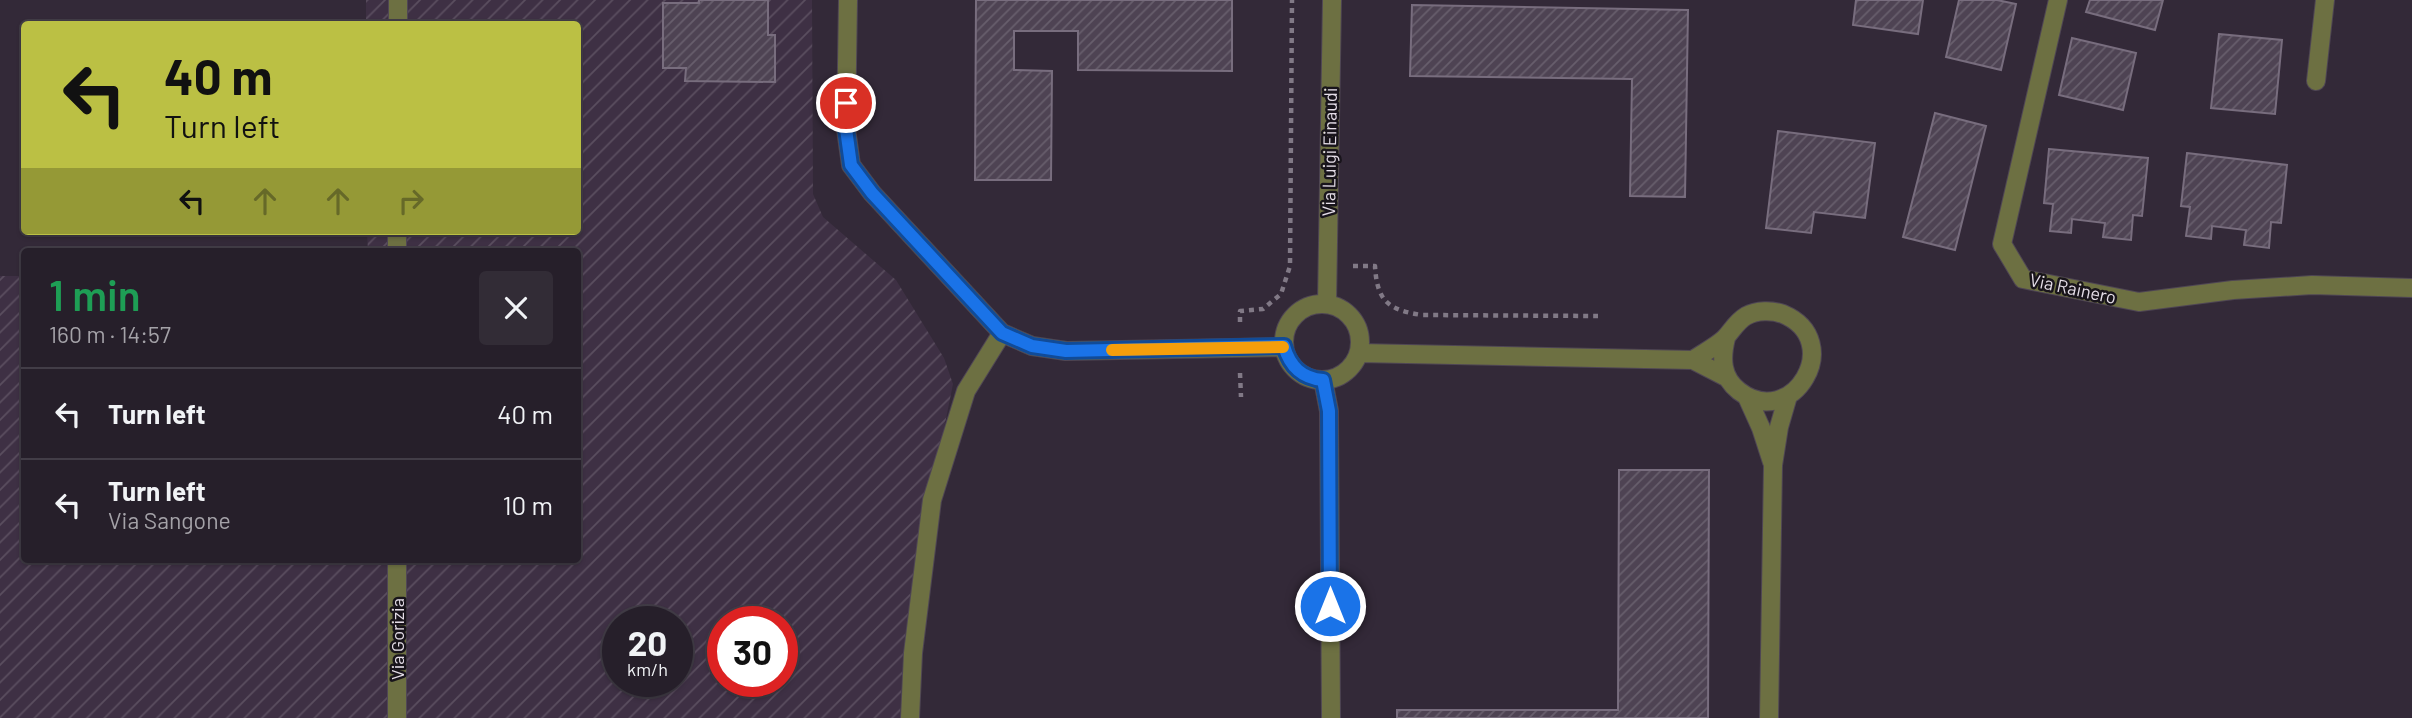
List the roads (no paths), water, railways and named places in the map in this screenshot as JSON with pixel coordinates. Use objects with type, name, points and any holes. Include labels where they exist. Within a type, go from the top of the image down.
[{"type":"street","points":[[398,0],[398,21]]},
{"type":"street","points":[[848,0],[846,129],[851,165],[872,193],[1002,333],[1032,346],[1066,351],[1284,346]]},
{"type":"street","name":"Via Luigi Einaudi","points":[[1327,304],[1332,0]]},
{"type":"street","name":"Via Rainero","points":[[2058,0],[2003,244],[2023,279],[2139,302],[2233,290],[2312,285],[2412,288]]},
{"type":"street","points":[[2316,81],[2325,0]]},
{"type":"street","points":[[1315,304],[1327,304],[1350,316],[1357,326],[1360,340],[1359,353],[1354,363],[1345,372],[1323,380],[1302,374],[1287,358],[1284,346],[1288,324],[1295,315],[1315,304]]},
{"type":"street","points":[[1762,311],[1777,312],[1792,318],[1803,328],[1810,343],[1812,358],[1809,373],[1800,386],[1788,396],[1773,401],[1747,397],[1728,379],[1723,366],[1722,353],[1726,338],[1734,325],[1747,316],[1762,311]]},
{"type":"street","points":[[910,718],[913,653],[932,500],[966,391],[1002,333]]},
{"type":"street","points":[[1693,360],[1726,338]]},
{"type":"street","points":[[1359,353],[1693,360],[1728,379]]},
{"type":"street","points":[[1323,380],[1329,411],[1331,718]]},
{"type":"street","points":[[1769,718],[1773,465],[1779,427],[1788,396]]},
{"type":"street","points":[[1747,397],[1773,465]]},
{"type":"street","name":"Via Gorizia","points":[[397,563],[397,718]]}]
